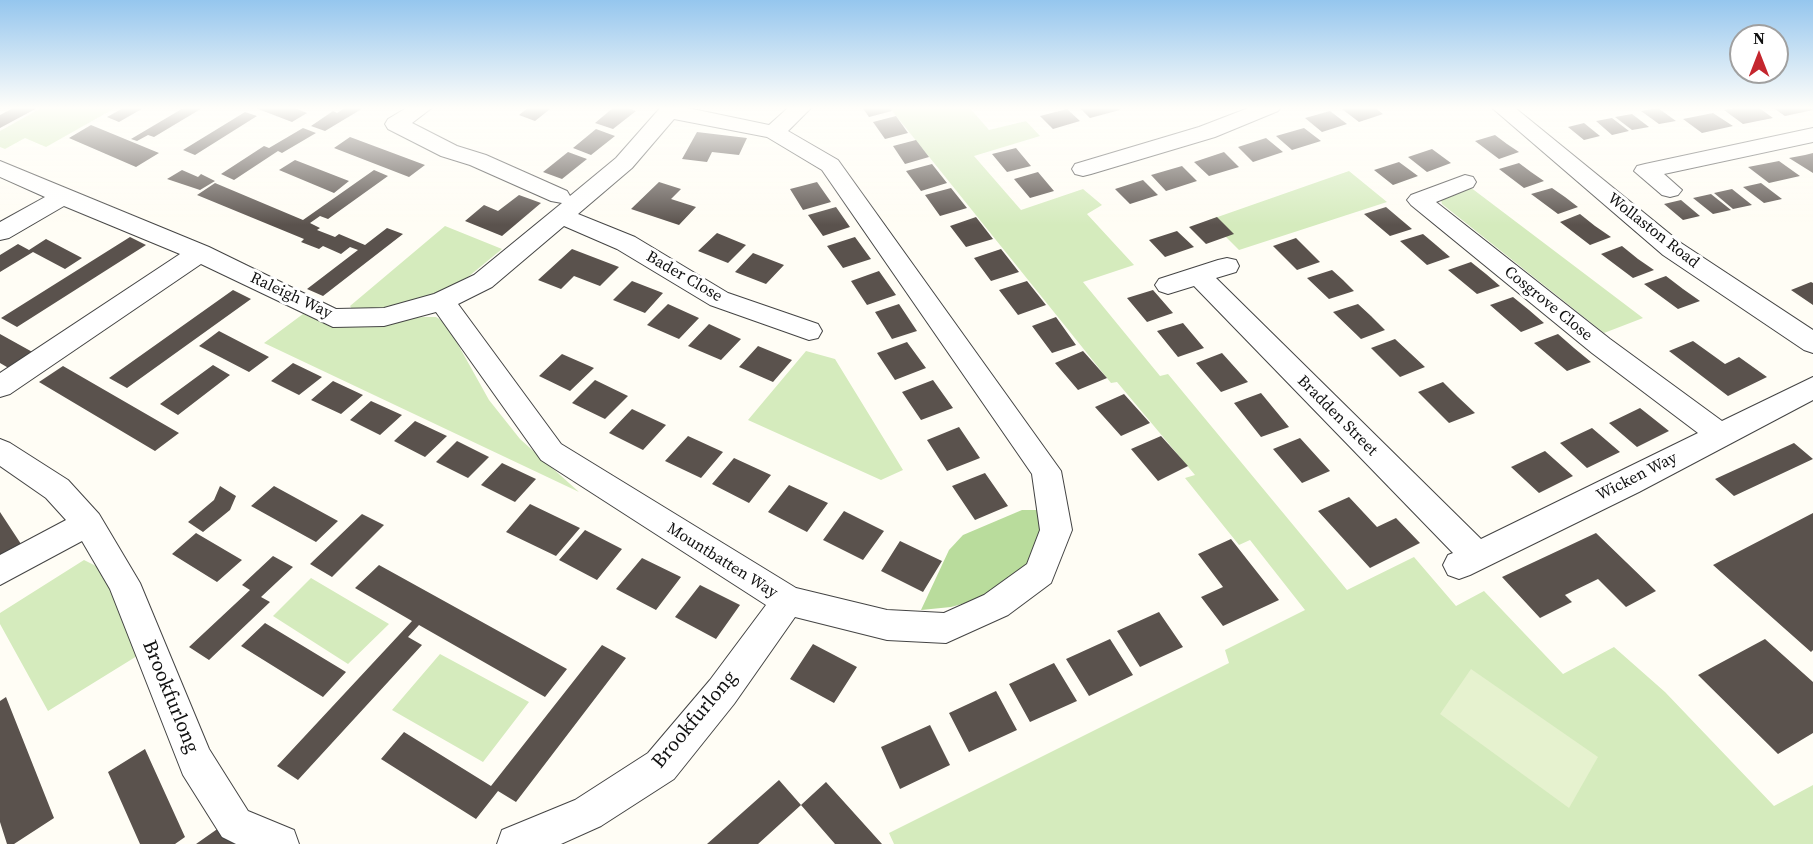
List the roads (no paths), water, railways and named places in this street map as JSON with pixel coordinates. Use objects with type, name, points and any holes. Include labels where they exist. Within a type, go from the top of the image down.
[{"type":"street","name":"Bader Close","points":[[440,146],[478,160],[626,243],[719,299],[809,331]]},
{"type":"street","name":"Raleigh Way","points":[[0,168],[200,253],[333,318],[384,317],[442,301],[483,280],[560,206],[624,163],[639,146]]},
{"type":"street","name":"Mountbatten Way","points":[[442,301],[551,452],[788,602],[887,625],[946,628],[996,605],[1041,573],[1056,530],[1046,471],[830,165],[798,146]]},
{"type":"street","points":[[1083,169],[1159,146]]},
{"type":"street","name":"Wollaston Road","points":[[1548,146],[1672,249],[1813,343]]},
{"type":"street","points":[[1670,190],[1638,165],[1747,146]]},
{"type":"street","name":"Cosgrove Close","points":[[1465,182],[1419,200],[1601,346],[1719,434]]},
{"type":"street","points":[[0,232],[63,196]]},
{"type":"street","points":[[0,387],[200,253]]},
{"type":"street","points":[[1168,285],[1227,266]]},
{"type":"street","name":"Bradden Street","points":[[1199,276],[1468,560]]},
{"type":"street","name":"Wicken Way","points":[[1468,560],[1628,483],[1813,387]]},
{"type":"street","name":"Brookfurlong","points":[[0,451],[57,489],[88,523],[124,583],[196,762],[235,824],[280,844]]},
{"type":"street","points":[[0,571],[88,523]]},
{"type":"street","name":"Brookfurlong","points":[[516,844],[588,813],[661,766],[722,692],[788,602]]}]
